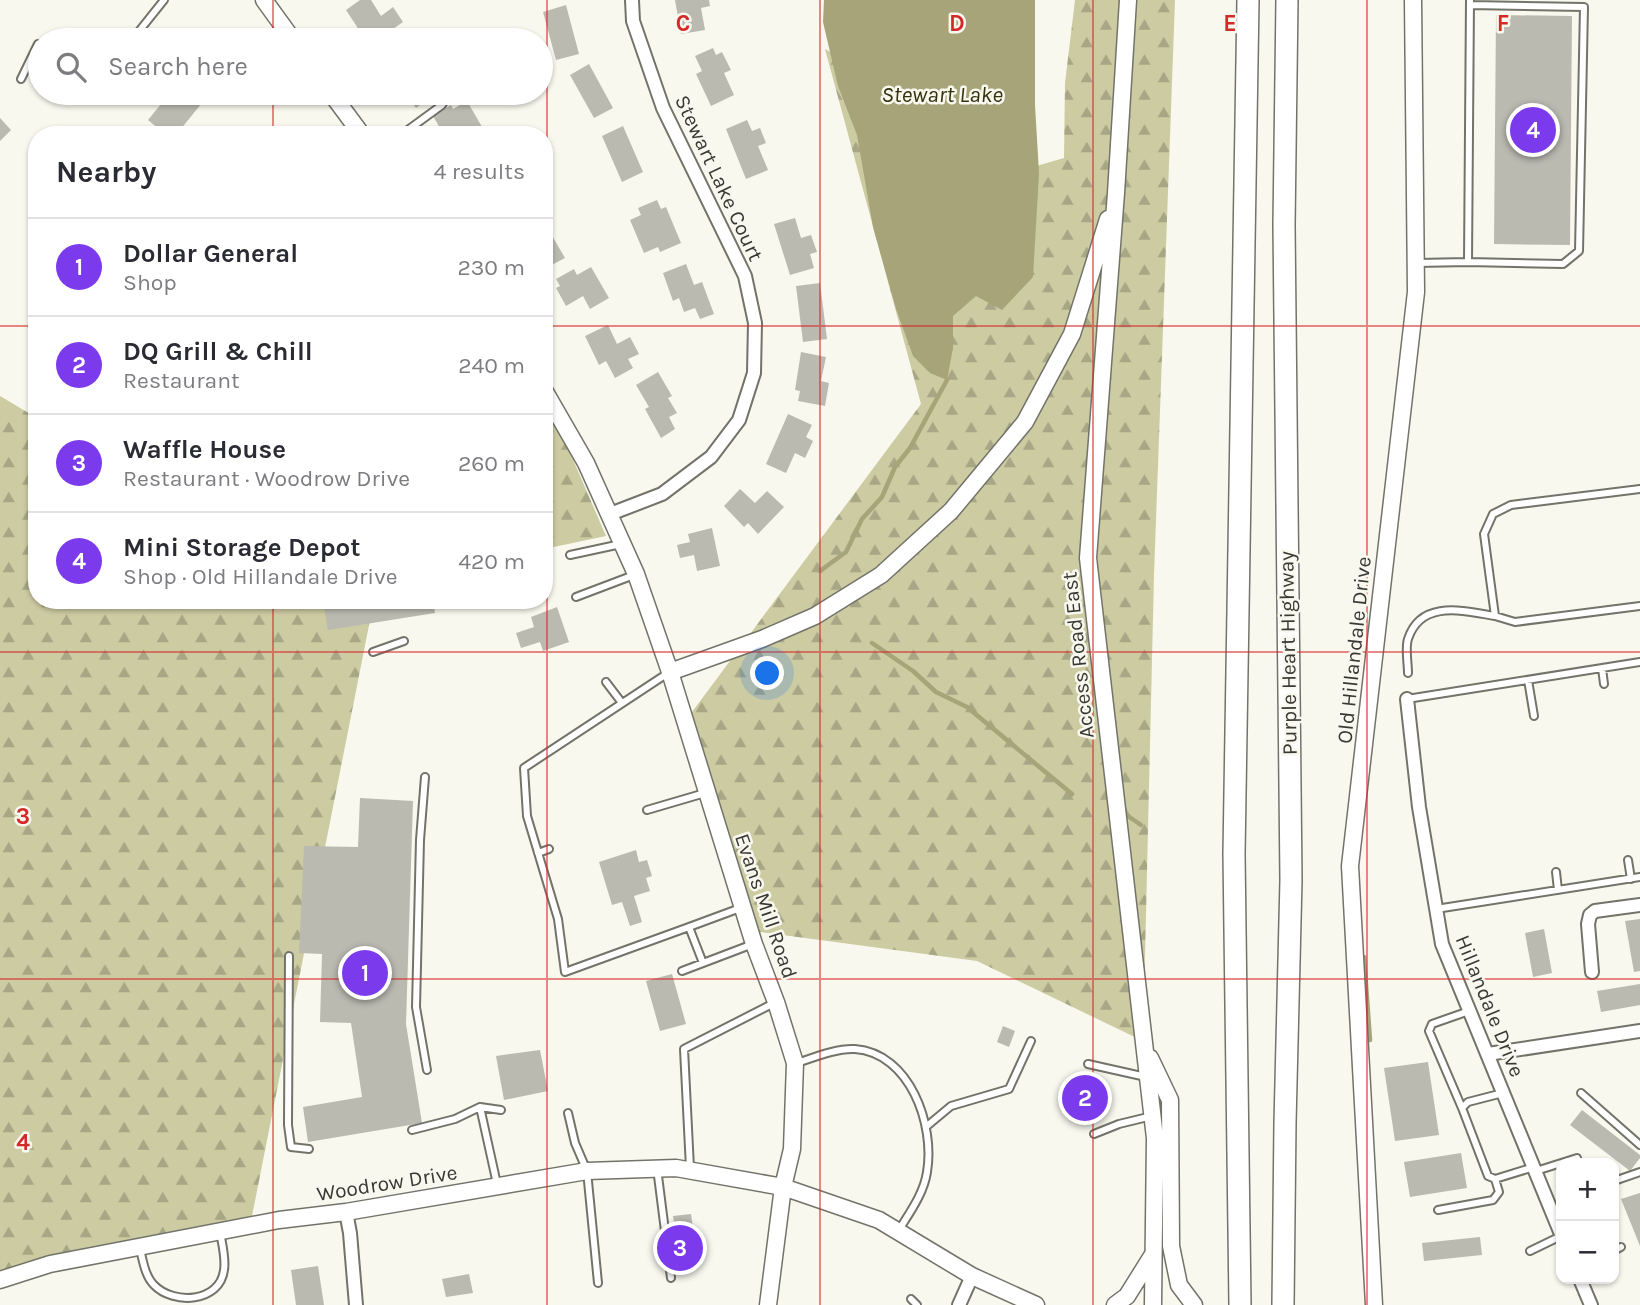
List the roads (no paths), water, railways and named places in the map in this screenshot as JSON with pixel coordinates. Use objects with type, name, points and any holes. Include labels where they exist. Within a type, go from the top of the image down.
[{"type":"highway","points":[[1240,1305],[1234,854],[1248,0]]},
{"type":"highway","name":"Purple Heart Highway","points":[[1283,1305],[1284,1123],[1291,880],[1284,225],[1287,0]]},
{"type":"main road","points":[[264,0],[284,28]]},
{"type":"main road","name":"Access Road East","points":[[1128,0],[1088,558],[1155,1138],[1153,1305]]},
{"type":"main road","name":"Old Hillandale Drive","points":[[1373,1303],[1350,866],[1416,292],[1413,0]]},
{"type":"main road","points":[[341,105],[356,126]]},
{"type":"main road","points":[[670,672],[762,639],[815,616],[881,575],[951,511],[1025,422],[1072,334],[1116,193]]},
{"type":"main road","name":"Evans Mill Road","points":[[553,406],[586,463],[636,574],[670,672],[754,944],[795,1063],[792,1149],[783,1187],[768,1305]]},
{"type":"main road","points":[[1144,1044],[1170,1100],[1171,1246],[1179,1285],[1194,1305]]},
{"type":"main road","name":"Woodrow Drive","points":[[0,1280],[50,1264],[279,1220],[346,1212],[587,1171],[657,1168],[690,1170],[783,1187]]},
{"type":"main road","points":[[783,1187],[879,1220],[972,1276],[1019,1301],[1036,1305]]},
{"type":"main road","points":[[1115,1305],[1127,1296],[1153,1254]]},
{"type":"street","name":"Stewart Lake Court","points":[[610,514],[662,494],[711,457],[739,420],[754,373],[755,323],[745,276],[663,108],[633,21],[632,0]]},
{"type":"street","name":"Hillandale Drive","points":[[1408,699],[1419,807],[1442,944],[1556,1222]]},
{"type":"street","points":[[1592,972],[1587,924],[1590,915],[1595,911],[1640,905]]},
{"type":"street","points":[[1488,1054],[1640,1031]]},
{"type":"street","points":[[346,1212],[356,1305]]},
{"type":"street","points":[[959,1305],[972,1276]]},
{"type":"street","points":[[1582,1284],[1591,1305]]},
{"type":"lane","points":[[141,28],[163,0]]},
{"type":"lane","points":[[1415,263],[1563,264],[1579,251],[1584,7],[1470,3],[1468,262]]},
{"type":"lane","points":[[21,79],[28,65]]},
{"type":"lane","points":[[414,126],[443,105]]},
{"type":"lane","points":[[1495,616],[1484,534],[1493,514],[1511,505],[1640,489]]},
{"type":"lane","points":[[570,555],[623,544]]},
{"type":"lane","points":[[576,597],[636,574]]},
{"type":"lane","points":[[1408,673],[1407,640],[1418,622],[1435,611],[1457,609],[1515,622],[1640,606]]},
{"type":"lane","points":[[373,652],[404,641]]},
{"type":"lane","points":[[1408,699],[1640,662]]},
{"type":"lane","points":[[1602,668],[1604,684]]},
{"type":"lane","points":[[670,672],[524,768],[527,816],[558,919],[565,972],[743,907]]},
{"type":"lane","points":[[1528,680],[1534,716]]},
{"type":"lane","points":[[606,682],[622,703]]},
{"type":"lane","points":[[425,777],[420,840],[416,1007],[427,1070]]},
{"type":"lane","points":[[647,810],[707,793]]},
{"type":"lane","points":[[538,853],[550,849]]},
{"type":"lane","points":[[1628,860],[1631,879]]},
{"type":"lane","points":[[1556,873],[1558,890]]},
{"type":"lane","points":[[1436,909],[1640,877]]},
{"type":"lane","points":[[689,927],[703,964]]},
{"type":"lane","points":[[682,971],[754,944]]},
{"type":"lane","points":[[289,956],[288,1125],[291,1147],[309,1149]]},
{"type":"lane","points":[[690,1170],[684,1049],[776,1002]]},
{"type":"lane","points":[[1470,1010],[1433,1024],[1429,1031],[1488,1176],[1495,1179],[1556,1164]]},
{"type":"lane","points":[[927,1126],[951,1106],[1009,1089],[1031,1041]]},
{"type":"lane","points":[[795,1063],[853,1049],[875,1053],[899,1070],[916,1099],[927,1126],[929,1148],[927,1174],[919,1198],[899,1231]]},
{"type":"lane","points":[[1088,1064],[1148,1077]]},
{"type":"lane","points":[[1462,1108],[1468,1102],[1503,1093]]},
{"type":"lane","points":[[1581,1093],[1640,1146]]},
{"type":"lane","points":[[480,1107],[498,1186]]},
{"type":"lane","points":[[412,1130],[455,1119],[480,1107],[502,1110]]},
{"type":"lane","points":[[568,1113],[575,1143],[587,1171],[598,1283]]},
{"type":"lane","points":[[1094,1133],[1152,1116]]},
{"type":"lane","points":[[657,1168],[671,1278]]},
{"type":"lane","points":[[1619,1179],[1640,1172]]},
{"type":"lane","points":[[1438,1210],[1493,1200],[1499,1192],[1495,1179]]},
{"type":"lane","points":[[140,1247],[152,1284],[166,1296],[183,1299],[205,1296],[218,1287],[224,1273],[220,1231]]},
{"type":"lane","points":[[1530,1251],[1556,1238]]},
{"type":"lane","points":[[911,1299],[917,1305]]},
{"type":"water","name":"Stewart Lake","points":[[824,0],[1035,0],[1035,105],[1039,173],[1033,277],[1002,310],[976,296],[953,316],[953,348],[947,380],[930,373],[913,356],[896,309],[873,227],[857,135],[838,86],[823,22]]},
{"type":"waterway","points":[[820,571],[846,552],[862,519],[882,497],[895,467],[910,448],[947,380]]},
{"type":"waterway","points":[[872,643],[913,671],[936,692],[967,707],[1072,794]]},
{"type":"waterway","points":[[1125,814],[1141,825]]},
{"type":"waterway","points":[[1364,957],[1370,1040]]},
{"type":"place","name":"Mini Storage Depot","points":[[1533,130]]},
{"type":"place","name":"Dollar General","points":[[365,973]]},
{"type":"place","name":"DQ Grill & Chill","points":[[1085,1098]]},
{"type":"place","name":"Waffle House","points":[[680,1248]]}]
